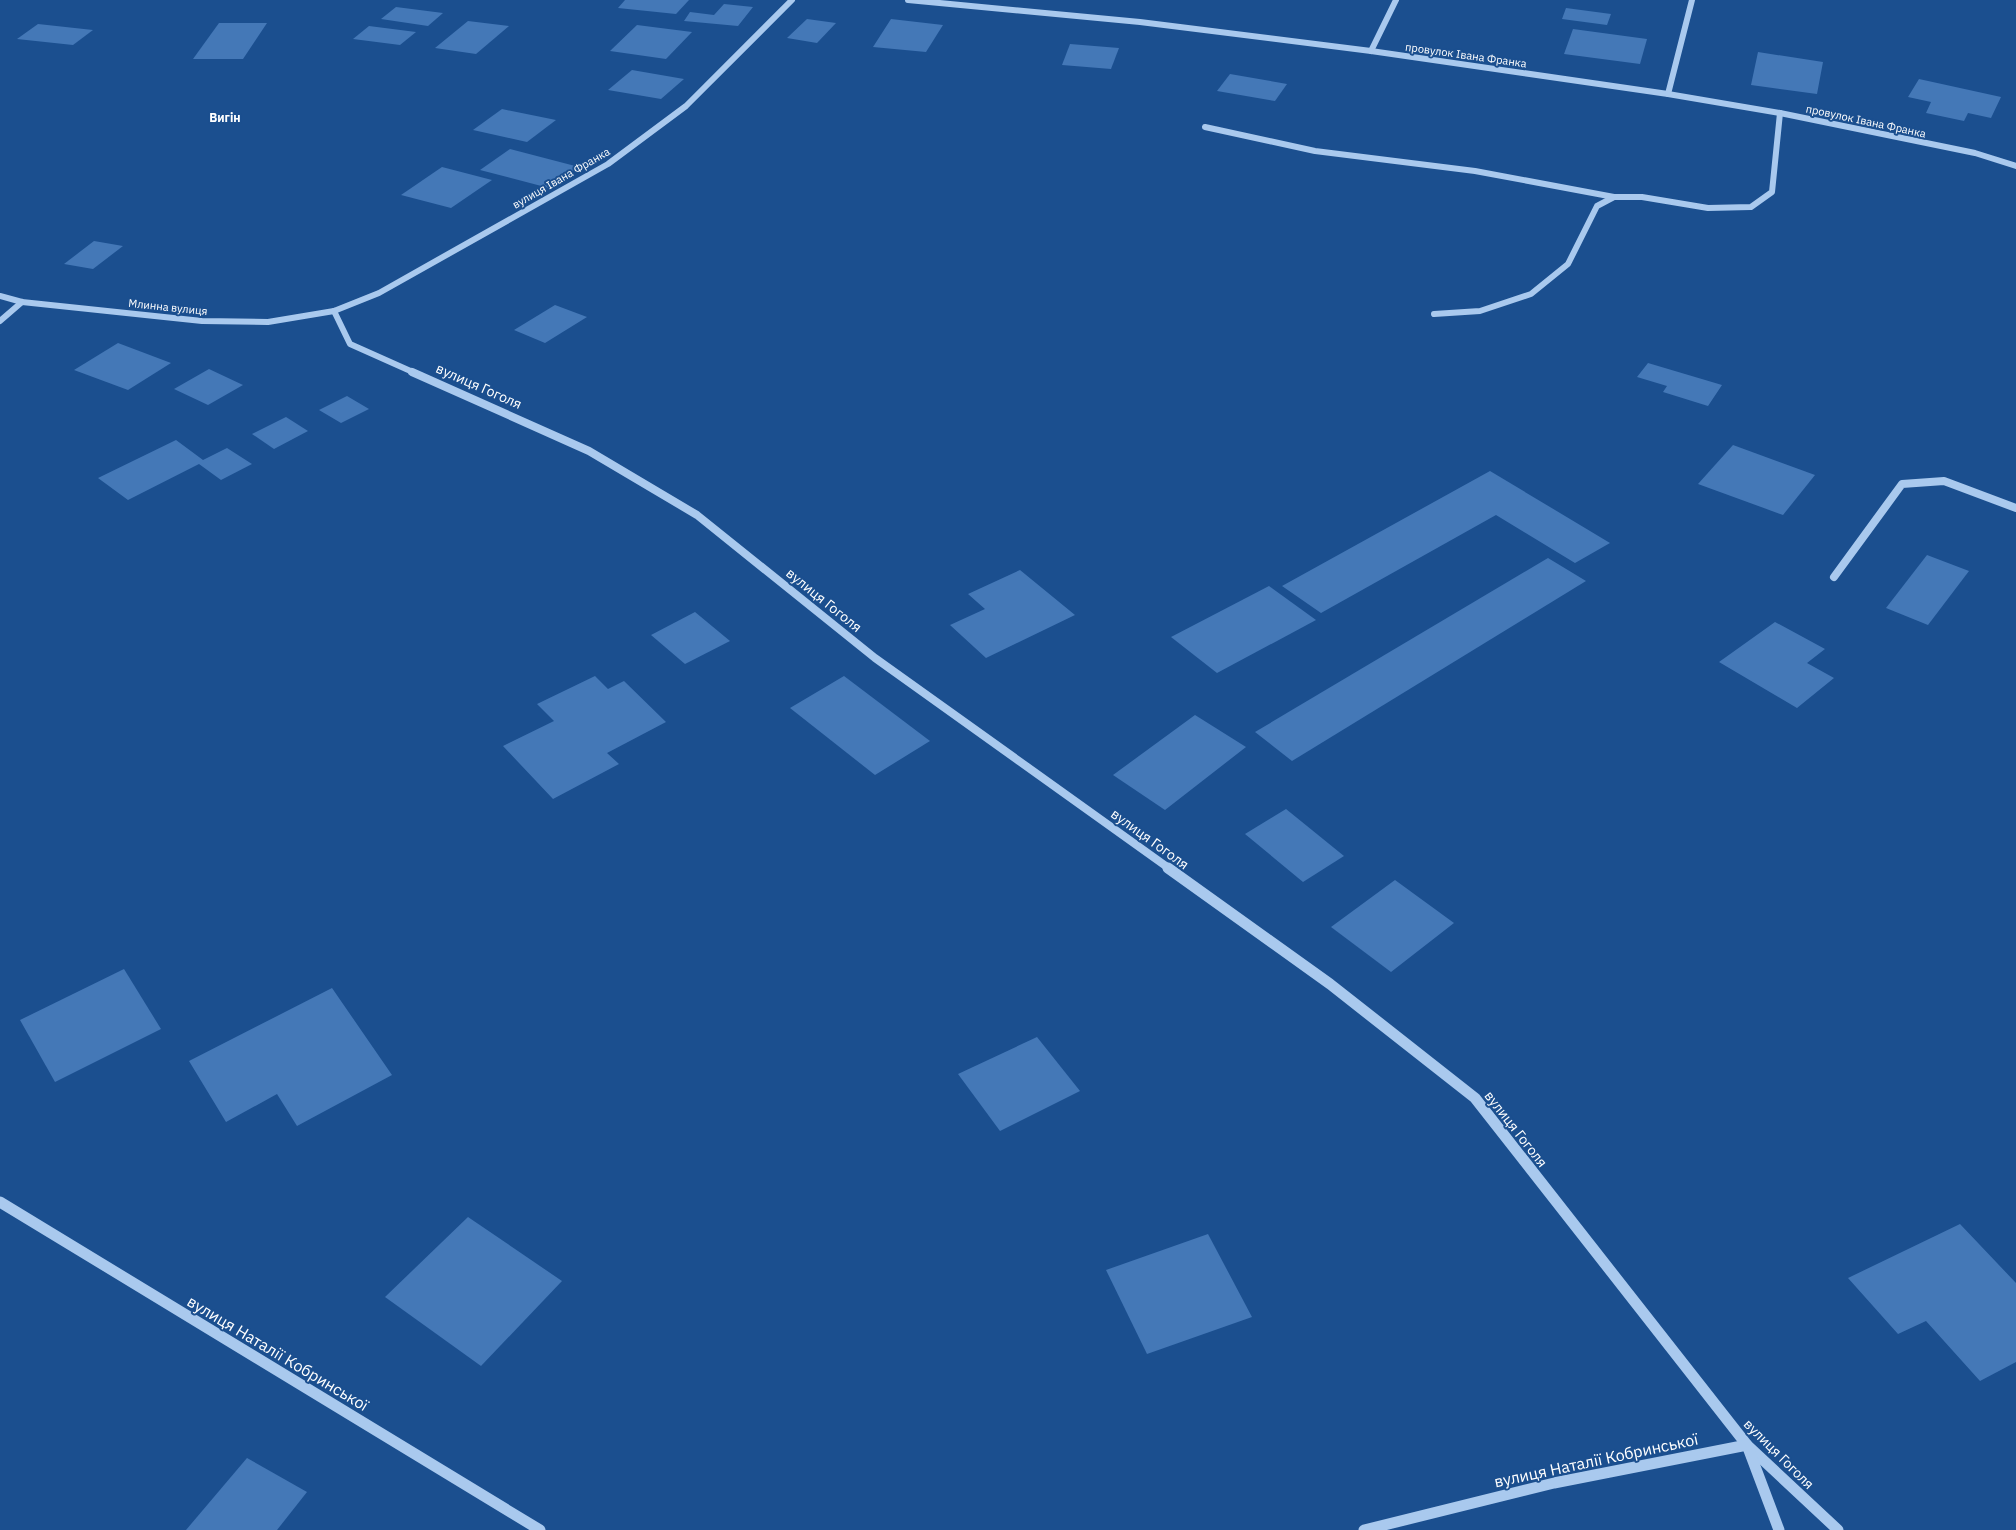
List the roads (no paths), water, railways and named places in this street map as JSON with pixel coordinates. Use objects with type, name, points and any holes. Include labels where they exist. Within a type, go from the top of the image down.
[{"type":"street","name":"вулиця Івана Франка","points":[[334,311],[379,294],[608,164],[686,106],[792,0]]},
{"type":"street","name":"провулок Івана Франка","points":[[908,0],[1140,22],[1371,51],[1668,94],[1780,113],[1975,153],[2016,166]]},
{"type":"street","points":[[1371,51],[1396,0]]},
{"type":"street","points":[[1668,94],[1692,0]]},
{"type":"street","points":[[1205,127],[1315,151],[1475,171],[1614,197],[1642,197],[1708,208],[1751,207],[1772,192],[1780,113]]},
{"type":"street","name":"Млинна вулиця","points":[[0,296],[22,302],[202,321],[268,322],[334,311]]},
{"type":"street","points":[[0,321],[22,302]]},
{"type":"street","name":"вулиця Гоголя","points":[[334,311],[350,344],[589,451],[697,515],[875,658],[1330,984],[1475,1098],[1747,1445],[1838,1530]]},
{"type":"street","points":[[1834,577],[1902,484],[1944,481],[2016,508]]},
{"type":"street","name":"вулиця Наталії Кобринської","points":[[0,1202],[540,1530]]},
{"type":"street","points":[[1747,1445],[1779,1530]]},
{"type":"street","name":"вулиця Наталії Кобринської","points":[[1364,1530],[1554,1483],[1747,1445]]},
{"type":"lane","points":[[1434,314],[1480,311],[1531,294],[1568,264],[1597,206],[1614,197]]},
{"type":"district","name":"Вигін","points":[[225,117]]}]
